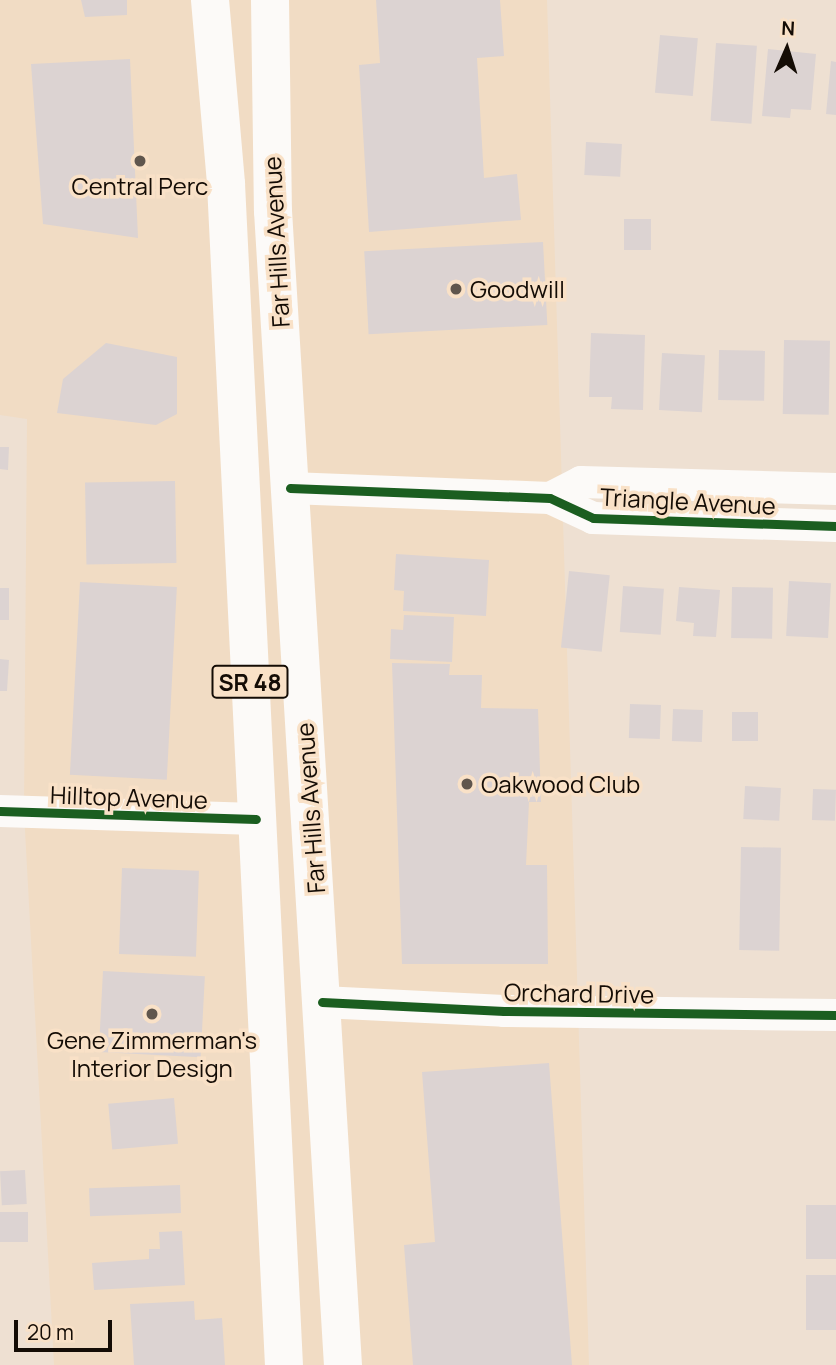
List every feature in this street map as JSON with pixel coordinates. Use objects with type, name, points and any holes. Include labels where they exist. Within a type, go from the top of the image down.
[{"type":"main road","name":"Far Hills Avenue","points":[[210,0],[226,184],[284,1365]]},
{"type":"main road","name":"Far Hills Avenue","points":[[270,0],[273,211],[343,1365]]},
{"type":"street","name":"Triangle Avenue","points":[[550,498],[580,482],[836,489]]},
{"type":"street","name":"Triangle Avenue","points":[[290,488],[550,498],[593,518],[836,526]]},
{"type":"street","name":"Hilltop Avenue","points":[[0,811],[256,819]]},
{"type":"street","name":"Orchard Drive","points":[[322,1002],[503,1011],[836,1014]]},
{"type":"shaded area","points":[[0,0],[547,0],[589,1365],[54,1365],[24,812],[27,419],[0,415]]},
{"type":"building","points":[[81,0],[127,0],[127,15],[85,17]]},
{"type":"building","points":[[376,0],[500,0],[504,56],[477,58],[484,178],[517,174],[521,220],[369,232],[359,65],[380,63]]},
{"type":"building","points":[[660,35],[698,38],[693,96],[655,93]]},
{"type":"building","points":[[716,43],[757,46],[751,124],[711,121]]},
{"type":"building","points":[[768,49],[816,54],[811,110],[791,109],[790,118],[762,116]]},
{"type":"building","points":[[130,59],[138,238],[43,224],[31,64]]},
{"type":"building","points":[[831,61],[836,62],[836,115],[826,114]]},
{"type":"building","points":[[586,142],[622,144],[620,177],[584,175]]},
{"type":"building","points":[[624,219],[651,219],[651,250],[624,250]]},
{"type":"building","name":"Goodwill","points":[[543,242],[547,325],[369,334],[364,251]]},
{"type":"building","points":[[591,333],[645,335],[643,410],[611,409],[612,397],[589,397]]},
{"type":"building","points":[[784,340],[830,341],[829,415],[783,414]]},
{"type":"building","points":[[106,343],[177,357],[177,414],[156,425],[57,413],[63,379]]},
{"type":"building","points":[[719,350],[765,351],[764,401],[718,400]]},
{"type":"building","points":[[662,353],[705,355],[702,412],[659,410]]},
{"type":"building","points":[[0,447],[9,447],[8,470],[0,469]]},
{"type":"building","points":[[175,481],[176,563],[86,565],[85,483]]},
{"type":"building","points":[[396,554],[489,560],[486,616],[403,611],[404,591],[394,590]]},
{"type":"building","points":[[569,571],[610,575],[602,652],[561,648]]},
{"type":"building","points":[[789,581],[831,583],[828,638],[786,636]]},
{"type":"building","points":[[80,582],[177,587],[167,780],[70,775]]},
{"type":"building","points":[[623,586],[664,589],[661,635],[620,632]]},
{"type":"building","points":[[679,587],[720,590],[716,637],[693,636],[694,623],[676,621]]},
{"type":"building","points":[[732,587],[773,588],[772,639],[731,638]]},
{"type":"building","points":[[0,588],[9,588],[9,620],[0,620]]},
{"type":"building","points":[[404,615],[454,617],[452,662],[390,659],[391,629],[403,630]]},
{"type":"building","points":[[0,659],[9,660],[7,691],[0,691]]},
{"type":"building","points":[[392,663],[450,664],[449,675],[482,675],[481,708],[538,709],[541,802],[529,802],[526,865],[547,865],[548,964],[402,964]]},
{"type":"building","points":[[630,704],[661,705],[660,739],[629,738]]},
{"type":"building","points":[[673,709],[703,710],[702,742],[672,741]]},
{"type":"building","points":[[732,712],[758,712],[758,741],[732,741]]},
{"type":"building","points":[[745,786],[781,788],[779,821],[743,819]]},
{"type":"building","points":[[813,789],[836,790],[835,821],[812,820]]},
{"type":"building","points":[[741,847],[781,848],[779,951],[739,950]]},
{"type":"building","points":[[122,868],[199,871],[196,957],[119,954]]},
{"type":"building","name":"Gene Zimmerman's Interior Design","points":[[103,971],[205,976],[201,1057],[99,1052]]},
{"type":"building","points":[[549,1063],[572,1365],[413,1365],[404,1245],[435,1242],[422,1072]]},
{"type":"building","points":[[174,1098],[178,1144],[112,1150],[108,1104]]},
{"type":"building","points":[[25,1170],[27,1204],[2,1205],[0,1171]]},
{"type":"building","points":[[180,1185],[181,1213],[90,1216],[89,1188]]},
{"type":"building","points":[[806,1205],[836,1205],[836,1259],[806,1259]]},
{"type":"building","points":[[0,1212],[28,1212],[28,1242],[0,1242]]},
{"type":"building","points":[[182,1231],[185,1285],[94,1290],[92,1263],[149,1259],[149,1249],[160,1249],[159,1232]]},
{"type":"building","points":[[806,1275],[836,1275],[836,1330],[806,1330]]},
{"type":"building","points":[[194,1301],[195,1320],[222,1318],[225,1365],[134,1365],[130,1304]]},
{"type":"cycle path","points":[[290,488],[550,498],[593,518],[836,526]]},
{"type":"cycle path","points":[[0,811],[256,819]]},
{"type":"cycle path","points":[[322,1002],[504,1011],[836,1015]]},
{"type":"place","name":"Central Perc","points":[[140,161]]},
{"type":"place","name":"Goodwill","points":[[456,289]]},
{"type":"place","name":"Oakwood Club","points":[[467,784]]},
{"type":"place","name":"Gene Zimmerman's Interior Design","points":[[152,1014]]}]
